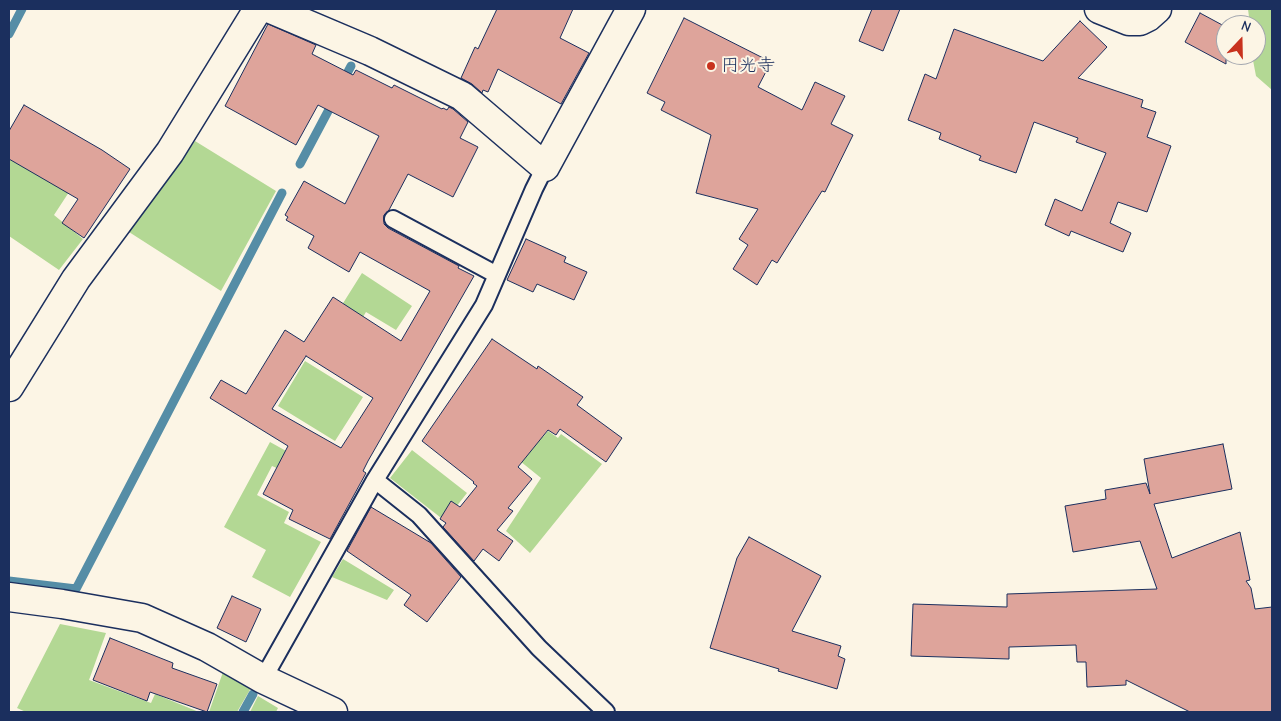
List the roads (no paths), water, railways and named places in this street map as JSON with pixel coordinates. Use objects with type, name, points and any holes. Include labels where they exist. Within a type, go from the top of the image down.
[{"type":"street","points":[[9,387],[76,280],[170,152],[258,9]]},
{"type":"street","points":[[271,9],[370,51],[462,96],[545,167],[631,9]]},
{"type":"street","points":[[1099,9],[1129,22],[1140,21],[1157,9]]},
{"type":"street","points":[[9,597],[142,618],[207,647],[263,679],[333,712]]},
{"type":"lane","points":[[263,679],[375,480],[484,304],[545,167]]},
{"type":"lane","points":[[393,219],[497,275]]},
{"type":"lane","points":[[375,480],[419,515],[539,648],[606,712]]},
{"type":"waterway","points":[[9,34],[22,9]]},
{"type":"waterway","points":[[343,81],[351,66]]},
{"type":"waterway","points":[[300,164],[334,100]]},
{"type":"waterway","points":[[9,581],[76,589],[282,193]]},
{"type":"waterway","points":[[243,712],[253,694]]},
{"type":"place","name":"円光寺","points":[[711,66]]}]
